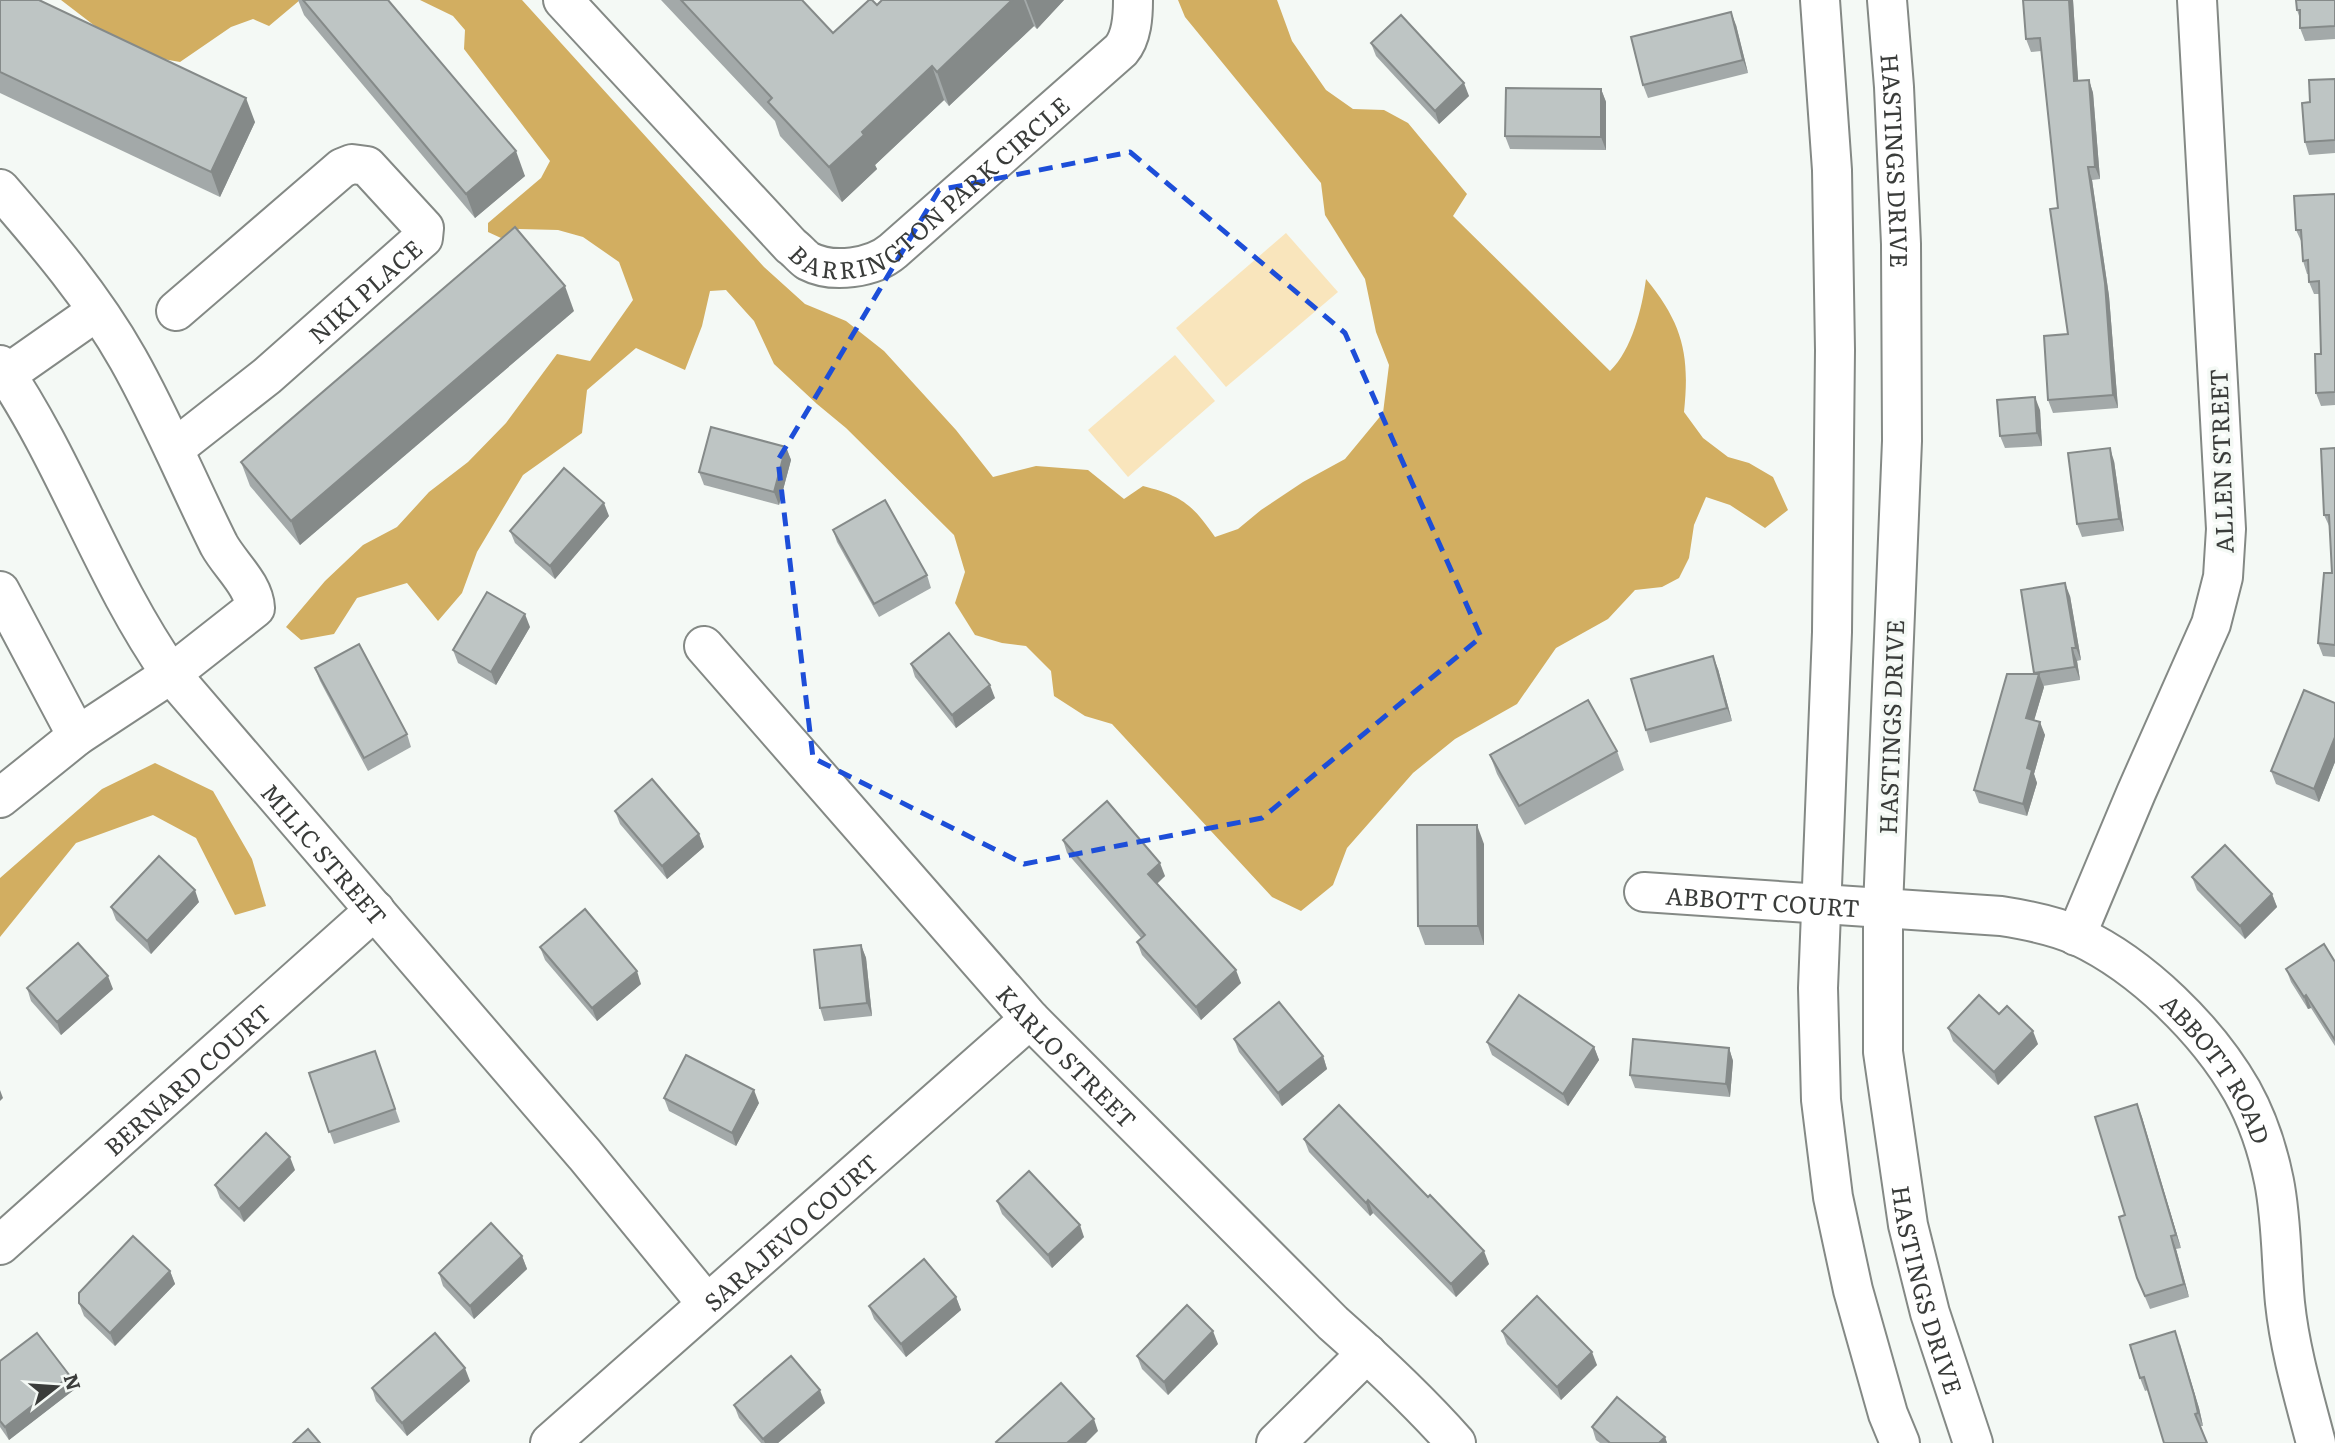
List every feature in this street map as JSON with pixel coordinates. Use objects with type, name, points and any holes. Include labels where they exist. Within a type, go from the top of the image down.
[{"type":"street","name":"BARRINGTON PARK CIRCLE","points":[[563,0],[791,246],[808,260],[838,267],[883,260],[1121,50],[1126,44],[1133,17],[1133,0]]},
{"type":"street","points":[[1820,0],[1832,170],[1835,350],[1832,632],[1818,988],[1821,1100],[1833,1197],[1853,1290],[1888,1414],[1900,1443]]},
{"type":"street","name":"HASTINGS DRIVE","points":[[1887,0],[1901,244],[1902,440],[1883,908],[1883,1052],[1908,1225],[1933,1324],[1973,1443]]},
{"type":"street","name":"ALLEN STREET","points":[[2076,936],[2211,624],[2223,577],[2226,529],[2197,0]]},
{"type":"street","name":"NIKI PLACE","points":[[174,449],[288,358],[423,238],[424,228],[367,166],[352,164],[342,168],[176,311]]},
{"type":"street","points":[[0,189],[43,239],[97,311],[127,358],[222,550],[254,598],[255,608],[171,674],[77,736],[0,799]]},
{"type":"street","points":[[2,373],[97,311]]},
{"type":"street","name":"MILIC STREET","points":[[2,373],[66,478],[144,636],[171,674],[585,1155],[707,1304]]},
{"type":"street","points":[[0,591],[77,736]]},
{"type":"street","name":"KARLO STREET","points":[[704,646],[1030,1019],[1456,1443]]},
{"type":"street","name":"ABBOTT COURT","points":[[1644,892],[1883,908]]},
{"type":"street","name":"ABBOTT ROAD","points":[[1883,908],[2001,916],[2038,923],[2076,936],[2115,956],[2157,990],[2204,1039],[2243,1092],[2259,1130],[2274,1180],[2281,1233],[2285,1304],[2298,1375],[2316,1443]]},
{"type":"street","name":"BERNARD COURT","points":[[0,1245],[375,910]]},
{"type":"street","name":"SARAJEVO COURT","points":[[550,1443],[1030,1019]]},
{"type":"street","points":[[1276,1443],[1367,1353]]},
{"type":"highlighted area","points":[[1130,152],[1345,333],[1481,637],[1262,818],[1024,864],[813,758],[778,460],[939,190]]},
{"type":"shaded area","points":[[61,0],[300,0],[269,26],[253,19],[231,27],[180,62],[152,57],[108,36]]},
{"type":"shaded area","points":[[420,0],[522,0],[764,267],[805,304],[846,321],[884,351],[956,430],[993,477],[1036,466],[1088,470],[1124,499],[1143,486],[1177,498],[1200,517],[1215,537],[1238,529],[1303,482],[1345,459],[1383,413],[1389,365],[1376,332],[1365,279],[1325,215],[1321,183],[1185,17],[1178,0],[1277,0],[1292,41],[1326,90],[1353,109],[1384,110],[1408,123],[1467,194],[1453,216],[1610,371],[1630,340],[1639,315],[1646,279],[1659,295],[1681,341],[1686,374],[1684,412],[1703,438],[1728,457],[1749,463],[1773,477],[1788,510],[1765,528],[1730,505],[1706,497],[1694,525],[1689,558],[1679,578],[1662,587],[1635,590],[1608,619],[1556,648],[1517,704],[1455,739],[1413,773],[1347,848],[1333,885],[1301,911],[1272,897],[1112,724],[1085,716],[1054,696],[1051,671],[1026,646],[1002,643],[975,635],[955,603],[965,572],[954,535],[846,428],[774,364],[754,321],[726,290],[710,291],[702,326],[685,370],[636,348],[587,390],[582,433],[523,475],[477,552],[462,593],[438,621],[407,583],[357,598],[334,634],[301,640],[286,627],[325,581],[363,545],[397,527],[429,492],[468,462],[506,423],[557,354],[590,361],[633,300],[619,262],[583,237],[558,230],[519,229],[501,238],[488,232],[488,223],[541,178],[550,161],[464,49],[465,30],[453,16]]},
{"type":"shaded area","points":[[1286,233],[1338,292],[1226,387],[1176,328]]},
{"type":"shaded area","points":[[1175,355],[1215,401],[1128,477],[1088,430]]},
{"type":"shaded area","points":[[155,763],[213,791],[252,859],[266,906],[235,915],[196,838],[153,815],[76,843],[0,937],[0,878],[102,789]]},
{"type":"building","points":[[0,0],[39,0],[246,98],[211,172],[0,72]]},
{"type":"building","points":[[303,0],[388,0],[516,151],[466,194]]},
{"type":"building","points":[[681,0],[802,0],[833,33],[869,0],[877,5],[882,0],[1012,0],[937,72],[932,66],[829,167],[768,102],[772,98]]},
{"type":"building","points":[[2023,0],[2069,0],[2074,81],[2089,80],[2095,167],[2088,167],[2105,283],[2113,395],[2048,400],[2044,336],[2068,334],[2050,209],[2058,208],[2040,38],[2026,39]]},
{"type":"building","points":[[2296,0],[2335,0],[2335,26],[2300,28],[2300,10],[2297,10]]},
{"type":"building","points":[[1731,12],[1743,60],[1643,85],[1631,37]]},
{"type":"building","points":[[1401,15],[1464,83],[1435,111],[1371,43]]},
{"type":"building","points":[[2335,79],[2335,140],[2305,142],[2302,103],[2310,102],[2309,80]]},
{"type":"building","points":[[1506,88],[1601,89],[1601,137],[1505,136]]},
{"type":"building","points":[[2335,194],[2335,392],[2316,393],[2315,354],[2321,354],[2319,281],[2309,282],[2308,260],[2303,261],[2301,230],[2296,230],[2294,196]]},
{"type":"building","points":[[515,227],[565,286],[291,521],[241,462]]},
{"type":"building","points":[[2035,397],[2037,433],[2000,436],[1997,400]]},
{"type":"building","points":[[711,427],[786,447],[774,492],[699,472]]},
{"type":"building","points":[[2110,448],[2119,519],[2077,524],[2068,453]]},
{"type":"building","points":[[2335,448],[2335,645],[2318,643],[2324,573],[2332,573],[2329,515],[2324,515],[2321,449]]},
{"type":"building","points":[[564,468],[604,503],[550,566],[510,531]]},
{"type":"building","points":[[885,500],[927,575],[874,604],[833,530]]},
{"type":"building","points":[[2065,583],[2076,648],[2072,648],[2075,667],[2034,673],[2021,590]]},
{"type":"building","points":[[487,592],[525,614],[491,672],[453,650]]},
{"type":"building","points":[[949,633],[990,685],[952,715],[911,664]]},
{"type":"building","points":[[359,644],[407,734],[364,758],[315,668]]},
{"type":"building","points":[[1713,656],[1727,708],[1646,730],[1631,679]]},
{"type":"building","points":[[2007,674],[2039,674],[2026,718],[2040,722],[2027,768],[2032,770],[2023,804],[1974,790]]},
{"type":"building","points":[[2304,690],[2335,703],[2335,737],[2314,789],[2271,771]]},
{"type":"building","points":[[1588,700],[1617,751],[1519,806],[1490,755]]},
{"type":"building","points":[[652,779],[699,834],[662,866],[615,811]]},
{"type":"building","points":[[1107,801],[1160,863],[1148,874],[1236,970],[1196,1007],[1137,942],[1145,935],[1063,840]]},
{"type":"building","points":[[1417,825],[1477,825],[1478,926],[1418,926]]},
{"type":"building","points":[[2225,845],[2272,894],[2240,926],[2192,877]]},
{"type":"building","points":[[159,856],[195,890],[147,941],[111,907]]},
{"type":"building","points":[[585,909],[637,971],[592,1008],[540,947]]},
{"type":"building","points":[[78,943],[108,976],[57,1022],[27,988]]},
{"type":"building","points":[[2324,944],[2335,962],[2335,1040],[2286,969]]},
{"type":"building","points":[[861,945],[867,1003],[820,1008],[814,950]]},
{"type":"building","points":[[1519,995],[1594,1047],[1563,1094],[1487,1042]]},
{"type":"building","points":[[1979,995],[1999,1014],[2007,1006],[2033,1031],[1994,1072],[1948,1028]]},
{"type":"building","points":[[1279,1002],[1323,1056],[1278,1093],[1234,1039]]},
{"type":"building","points":[[1633,1039],[1729,1048],[1726,1084],[1630,1075]]},
{"type":"building","points":[[375,1051],[395,1109],[329,1132],[309,1073]]},
{"type":"building","points":[[686,1055],[754,1090],[732,1133],[664,1098]]},
{"type":"building","points":[[2137,1104],[2176,1235],[2171,1236],[2184,1284],[2145,1296],[2119,1217],[2125,1215],[2095,1117]]},
{"type":"building","points":[[1339,1105],[1484,1251],[1451,1284],[1304,1139]]},
{"type":"building","points":[[266,1133],[290,1157],[239,1209],[215,1185]]},
{"type":"building","points":[[1029,1171],[1080,1225],[1048,1255],[997,1201]]},
{"type":"building","points":[[491,1223],[522,1256],[470,1306],[439,1273]]},
{"type":"building","points":[[133,1236],[170,1271],[110,1333],[79,1303],[79,1293]]},
{"type":"building","points":[[924,1259],[956,1297],[901,1344],[869,1306]]},
{"type":"building","points":[[1537,1296],[1592,1352],[1557,1387],[1502,1331]]},
{"type":"building","points":[[1187,1305],[1213,1331],[1164,1382],[1137,1356]]},
{"type":"building","points":[[2175,1331],[2194,1395],[2198,1413],[2195,1414],[2207,1443],[2164,1443],[2144,1377],[2140,1378],[2130,1345]]},
{"type":"building","points":[[37,1333],[70,1376],[5,1427],[0,1421],[0,1361]]},
{"type":"building","points":[[435,1333],[465,1368],[402,1423],[372,1388]]},
{"type":"building","points":[[791,1356],[820,1390],[763,1439],[734,1405]]},
{"type":"building","points":[[1061,1383],[1094,1419],[1067,1443],[996,1442]]},
{"type":"building","points":[[1617,1397],[1665,1437],[1659,1443],[1610,1443],[1592,1427]]},
{"type":"building","points":[[308,1429],[320,1443],[293,1443]]}]
